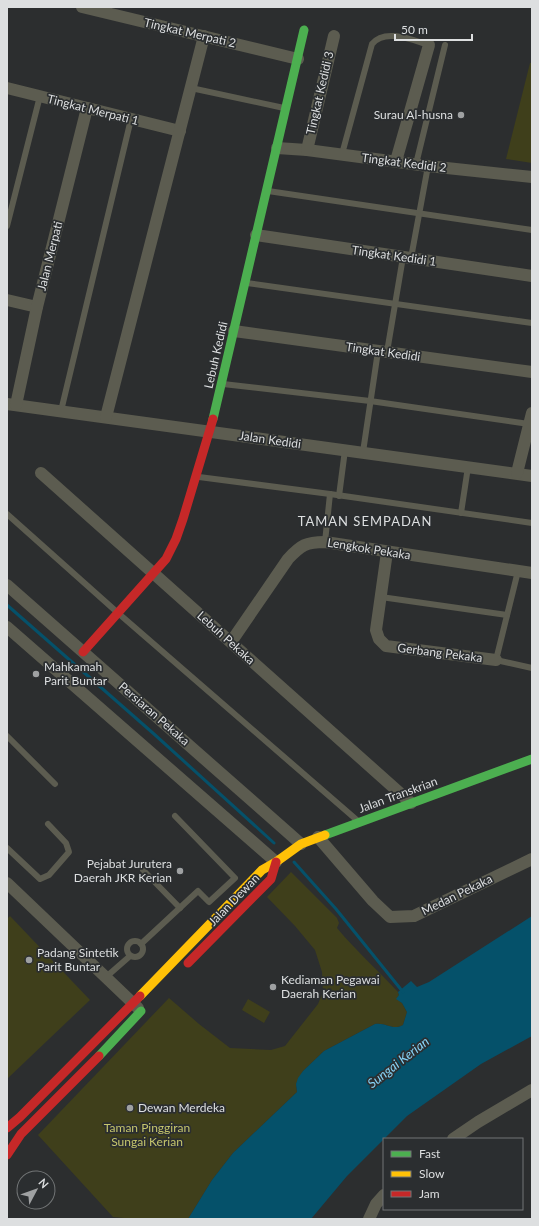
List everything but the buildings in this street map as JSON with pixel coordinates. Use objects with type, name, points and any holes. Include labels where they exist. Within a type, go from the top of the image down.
[{"type":"main road","name":"Lebuh Kedidi","points":[[83,652],[166,559],[174,545],[197,477],[210,432],[304,30]]},
{"type":"main road","name":"Jalan Transkrian","points":[[276,862],[301,844],[318,837],[532,759]]},
{"type":"main road","name":"Jalan Dewan","points":[[180,972],[271,879],[276,862]]},
{"type":"main road","name":"Jalan Dewan","points":[[7,1155],[21,1134],[87,1068],[140,1006],[262,870],[276,862]]},
{"type":"main road","name":"Jalan Dewan","points":[[7,1128],[78,1059],[140,1006]]},
{"type":"main road","points":[[78,1059],[87,1068]]},
{"type":"street","name":"Tingkat Merpati 2","points":[[82,7],[131,13],[204,36],[298,59]]},
{"type":"street","points":[[106,417],[204,36]]},
{"type":"street","name":"Tingkat Kedidi 3","points":[[307,150],[334,36]]},
{"type":"street","points":[[396,161],[428,45]]},
{"type":"street","name":"Tingkat Merpati 1","points":[[7,88],[180,132]]},
{"type":"street","name":"Jalan Merpati","points":[[11,405],[88,108]]},
{"type":"street","name":"Tingkat Kedidi 2","points":[[277,148],[307,150],[428,166],[532,177]]},
{"type":"street","name":"Tingkat Kedidi 1","points":[[256,235],[532,276]]},
{"type":"street","points":[[7,300],[37,307]]},
{"type":"street","name":"Tingkat Kedidi","points":[[234,331],[532,372]]},
{"type":"street","name":"Jalan Kedidi","points":[[11,405],[532,476]]},
{"type":"street","points":[[517,474],[531,419]]},
{"type":"street","name":"Lebuh Pekaka","points":[[41,473],[412,803]]},
{"type":"street","name":"Lengkok Pekaka","points":[[231,642],[288,559],[298,548],[311,542],[325,542],[532,573]]},
{"type":"street","name":"Gerbang Pekaka","points":[[386,552],[376,630],[386,646],[496,660]]},
{"type":"street","name":"Persiaran Pekaka","points":[[7,585],[301,844]]},
{"type":"street","points":[[7,627],[276,862]]},
{"type":"street","name":"Medan Pekaka","points":[[318,837],[372,901],[390,917],[414,916],[532,859]]},
{"type":"street","points":[[7,884],[140,1006]]},
{"type":"street","points":[[454,1138],[532,1090]]},
{"type":"street","points":[[369,1219],[376,1204],[383,1196]]},
{"type":"lane","points":[[342,154],[372,44],[376,39],[382,36],[392,36],[428,45]]},
{"type":"lane","points":[[416,164],[445,46]]},
{"type":"lane","points":[[191,88],[286,109]]},
{"type":"lane","points":[[7,226],[40,96]]},
{"type":"lane","points":[[61,411],[131,119]]},
{"type":"lane","points":[[362,452],[370,401],[420,213],[428,166]]},
{"type":"lane","points":[[267,191],[532,230]]},
{"type":"lane","points":[[245,283],[532,323]]},
{"type":"lane","points":[[221,384],[531,419]]},
{"type":"lane","points":[[339,496],[345,450]]},
{"type":"lane","points":[[461,514],[468,467]]},
{"type":"lane","points":[[197,477],[330,494],[532,523]]},
{"type":"lane","points":[[325,542],[330,494]]},
{"type":"lane","points":[[7,514],[118,613],[359,822]]},
{"type":"lane","points":[[518,571],[496,660],[532,668]]},
{"type":"lane","points":[[381,597],[507,615]]},
{"type":"lane","points":[[7,736],[55,784]]},
{"type":"lane","points":[[141,944],[198,891],[209,902],[235,878],[175,816]]},
{"type":"lane","points":[[7,848],[40,879],[49,875],[69,852],[66,843],[48,824]]},
{"type":"lane","points":[[143,870],[180,908]]},
{"type":"lane","points":[[130,956],[128,951],[129,944],[135,942],[141,944]]},
{"type":"lane","points":[[106,976],[130,956],[135,957],[141,955],[143,949],[141,944]]},
{"type":"green space","points":[[530,63],[532,63],[532,163],[506,159]]},
{"type":"green space","name":"Taman Pinggiran Sungai Kerian","points":[[291,872],[337,918],[339,923],[337,928],[398,992],[399,995],[397,999],[402,1003],[407,1012],[403,1025],[399,1027],[392,1027],[382,1024],[375,1024],[324,1051],[303,1071],[296,1084],[297,1092],[233,1153],[212,1180],[188,1219],[135,1219],[113,1217],[38,1135],[169,998],[230,1048],[271,1050],[285,1046],[318,1004],[323,992],[322,972],[315,950],[295,926],[267,897]]},
{"type":"green space","name":"Padang Sintetik Parit Buntar","points":[[10,916],[90,1000],[7,1079],[7,919]]},
{"type":"green space","points":[[248,999],[270,1012],[264,1023],[242,1010]]},
{"type":"water","name":"Sungai Kerian","points":[[532,916],[532,1036],[481,1064],[407,1116],[385,1138],[383,1138],[383,1140],[347,1176],[311,1219],[188,1219],[212,1180],[233,1153],[297,1092],[296,1084],[303,1071],[324,1051],[375,1024],[382,1024],[392,1027],[399,1027],[403,1025],[407,1012],[402,1003],[396,999],[399,995],[398,992],[411,981],[417,987],[429,982]]},
{"type":"waterway","points":[[7,605],[154,734],[274,843]]},
{"type":"waterway","points":[[294,862],[336,909],[403,992]]},
{"type":"traffic: fast","points":[[213,419],[304,30]]},
{"type":"traffic: fast","points":[[325,835],[532,759]]},
{"type":"traffic: fast","points":[[99,1056],[141,1011]]},
{"type":"traffic: slow","points":[[140,996],[262,870],[301,844],[325,835]]},
{"type":"traffic: jam","points":[[83,652],[166,559],[176,539],[183,519],[213,419]]},
{"type":"traffic: jam","points":[[188,963],[271,879],[276,862]]},
{"type":"traffic: jam","points":[[7,1128],[20,1117],[140,996]]},
{"type":"traffic: jam","points":[[7,1155],[21,1134],[99,1056]]},
{"type":"place","name":"Surau Al-husna","points":[[461,115]]},
{"type":"place","name":"Mahkamah Parit Buntar","points":[[36,674]]},
{"type":"place","name":"Pejabat Jurutera Daerah JKR Kerian","points":[[180,871]]},
{"type":"place","name":"Padang Sintetik Parit Buntar","points":[[29,960]]},
{"type":"place","name":"Kediaman Pegawai Daerah Kerian","points":[[273,987]]},
{"type":"place","name":"Dewan Merdeka","points":[[130,1108]]},
{"type":"district","name":"TAMAN SEMPADAN","points":[[365,521]]}]
